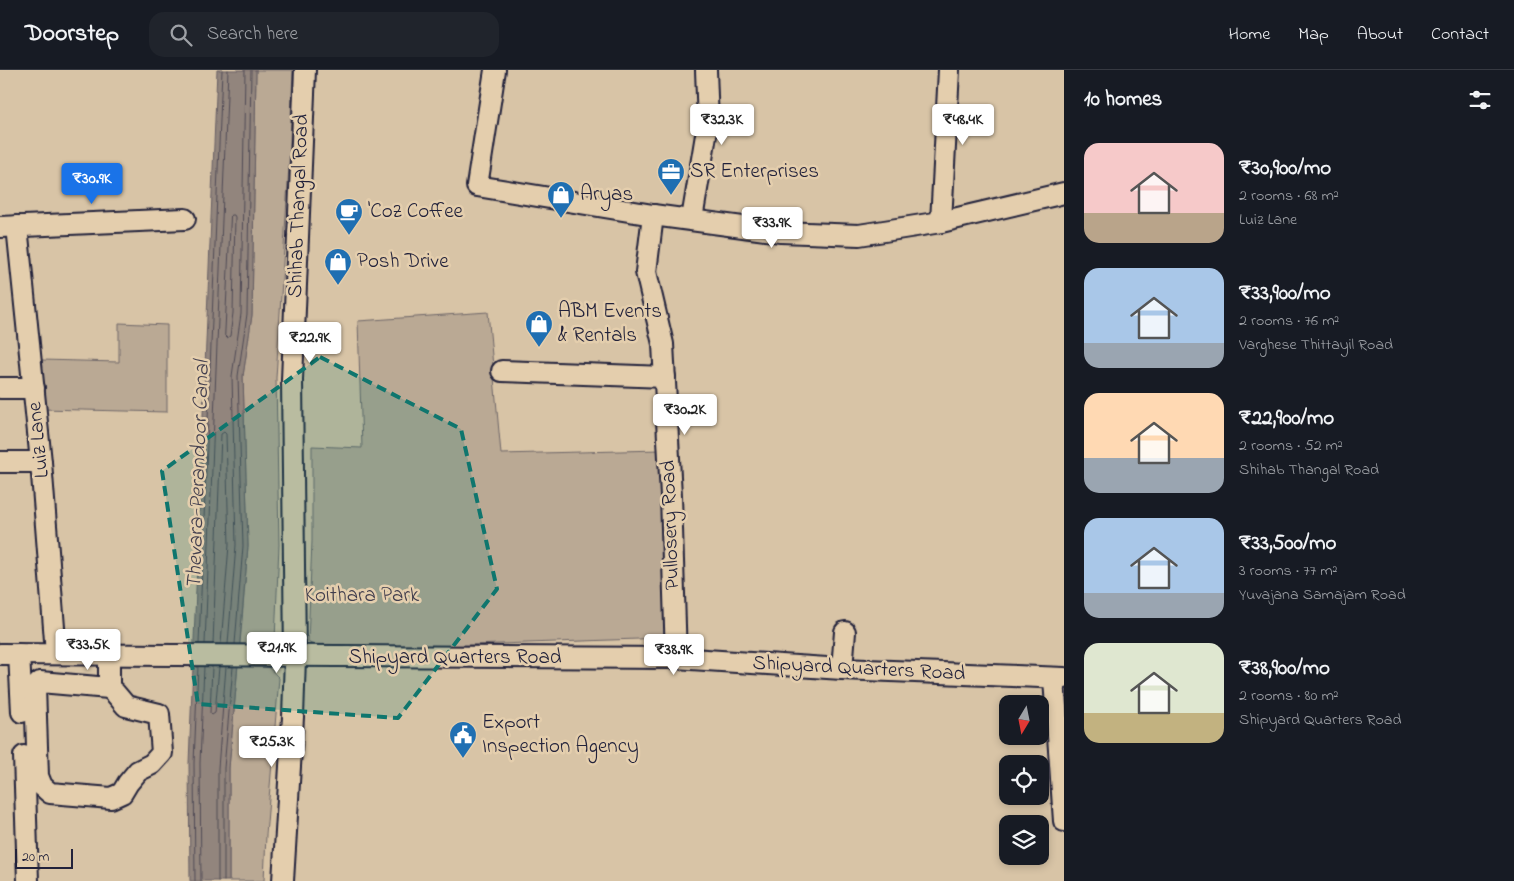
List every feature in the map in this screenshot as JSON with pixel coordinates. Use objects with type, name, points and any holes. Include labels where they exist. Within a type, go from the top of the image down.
[{"type":"street","name":"Shihab Thangal Road","points":[[283,881],[293,717],[292,380],[305,70]]},
{"type":"street","points":[[495,70],[477,186],[653,215],[781,232],[859,236],[941,222],[1064,193]]},
{"type":"street","points":[[692,219],[708,123],[706,70]]},
{"type":"street","points":[[941,222],[949,70]]},
{"type":"street","name":"Pullosery Road","points":[[653,215],[646,272],[663,344],[676,658]]},
{"type":"street","points":[[8,227],[185,219]]},
{"type":"street","name":"Luiz Lane","points":[[8,227],[34,388],[42,462],[56,653]]},
{"type":"street","points":[[502,371],[664,377]]},
{"type":"street","points":[[0,388],[34,388]]},
{"type":"street","points":[[0,462],[42,462]]},
{"type":"street","points":[[842,669],[845,632]]},
{"type":"street","name":"Shipyard Quarters Road","points":[[10,654],[56,653],[259,657],[676,658],[842,669],[1059,679]]},
{"type":"street","points":[[10,654],[28,881]]},
{"type":"street","points":[[108,688],[109,654]]},
{"type":"street","points":[[1059,679],[1064,820]]},
{"type":"street","points":[[40,682],[108,688],[126,706],[159,714],[162,753],[152,764],[138,770],[122,793],[112,798],[50,793],[42,786],[38,776],[35,687],[40,682]]},
{"type":"highlighted area","points":[[320,357],[461,429],[497,589],[398,718],[198,704],[162,471]]},
{"type":"green space","points":[[256,70],[293,70],[276,378],[279,545],[275,640],[270,646],[240,644],[248,546],[243,376],[252,315]]},
{"type":"green space","name":"Koithara Park","points":[[488,312],[501,454],[660,450],[666,638],[416,647],[315,646],[308,642],[312,541],[312,446],[362,448],[358,321]]},
{"type":"green space","points":[[119,323],[167,325],[167,412],[41,409],[42,360],[119,362]]},
{"type":"green space","points":[[238,665],[268,667],[279,678],[264,881],[229,881],[229,768]]},
{"type":"water","name":"Thevara-Perandoor Canal","points":[[217,70],[256,70],[252,315],[243,376],[248,546],[229,768],[229,881],[190,881],[189,763]]},
{"type":"place","name":"SR Enterprises","points":[[671,196]]},
{"type":"place","name":"Aryas","points":[[561,219]]},
{"type":"place","name":"'Coz Coffee","points":[[349,236]]},
{"type":"place","name":"Posh Drive","points":[[338,286]]},
{"type":"place","name":"ABM Events & Rentals","points":[[539,348]]},
{"type":"place","name":"Export Inspection Agency","points":[[463,759]]}]
